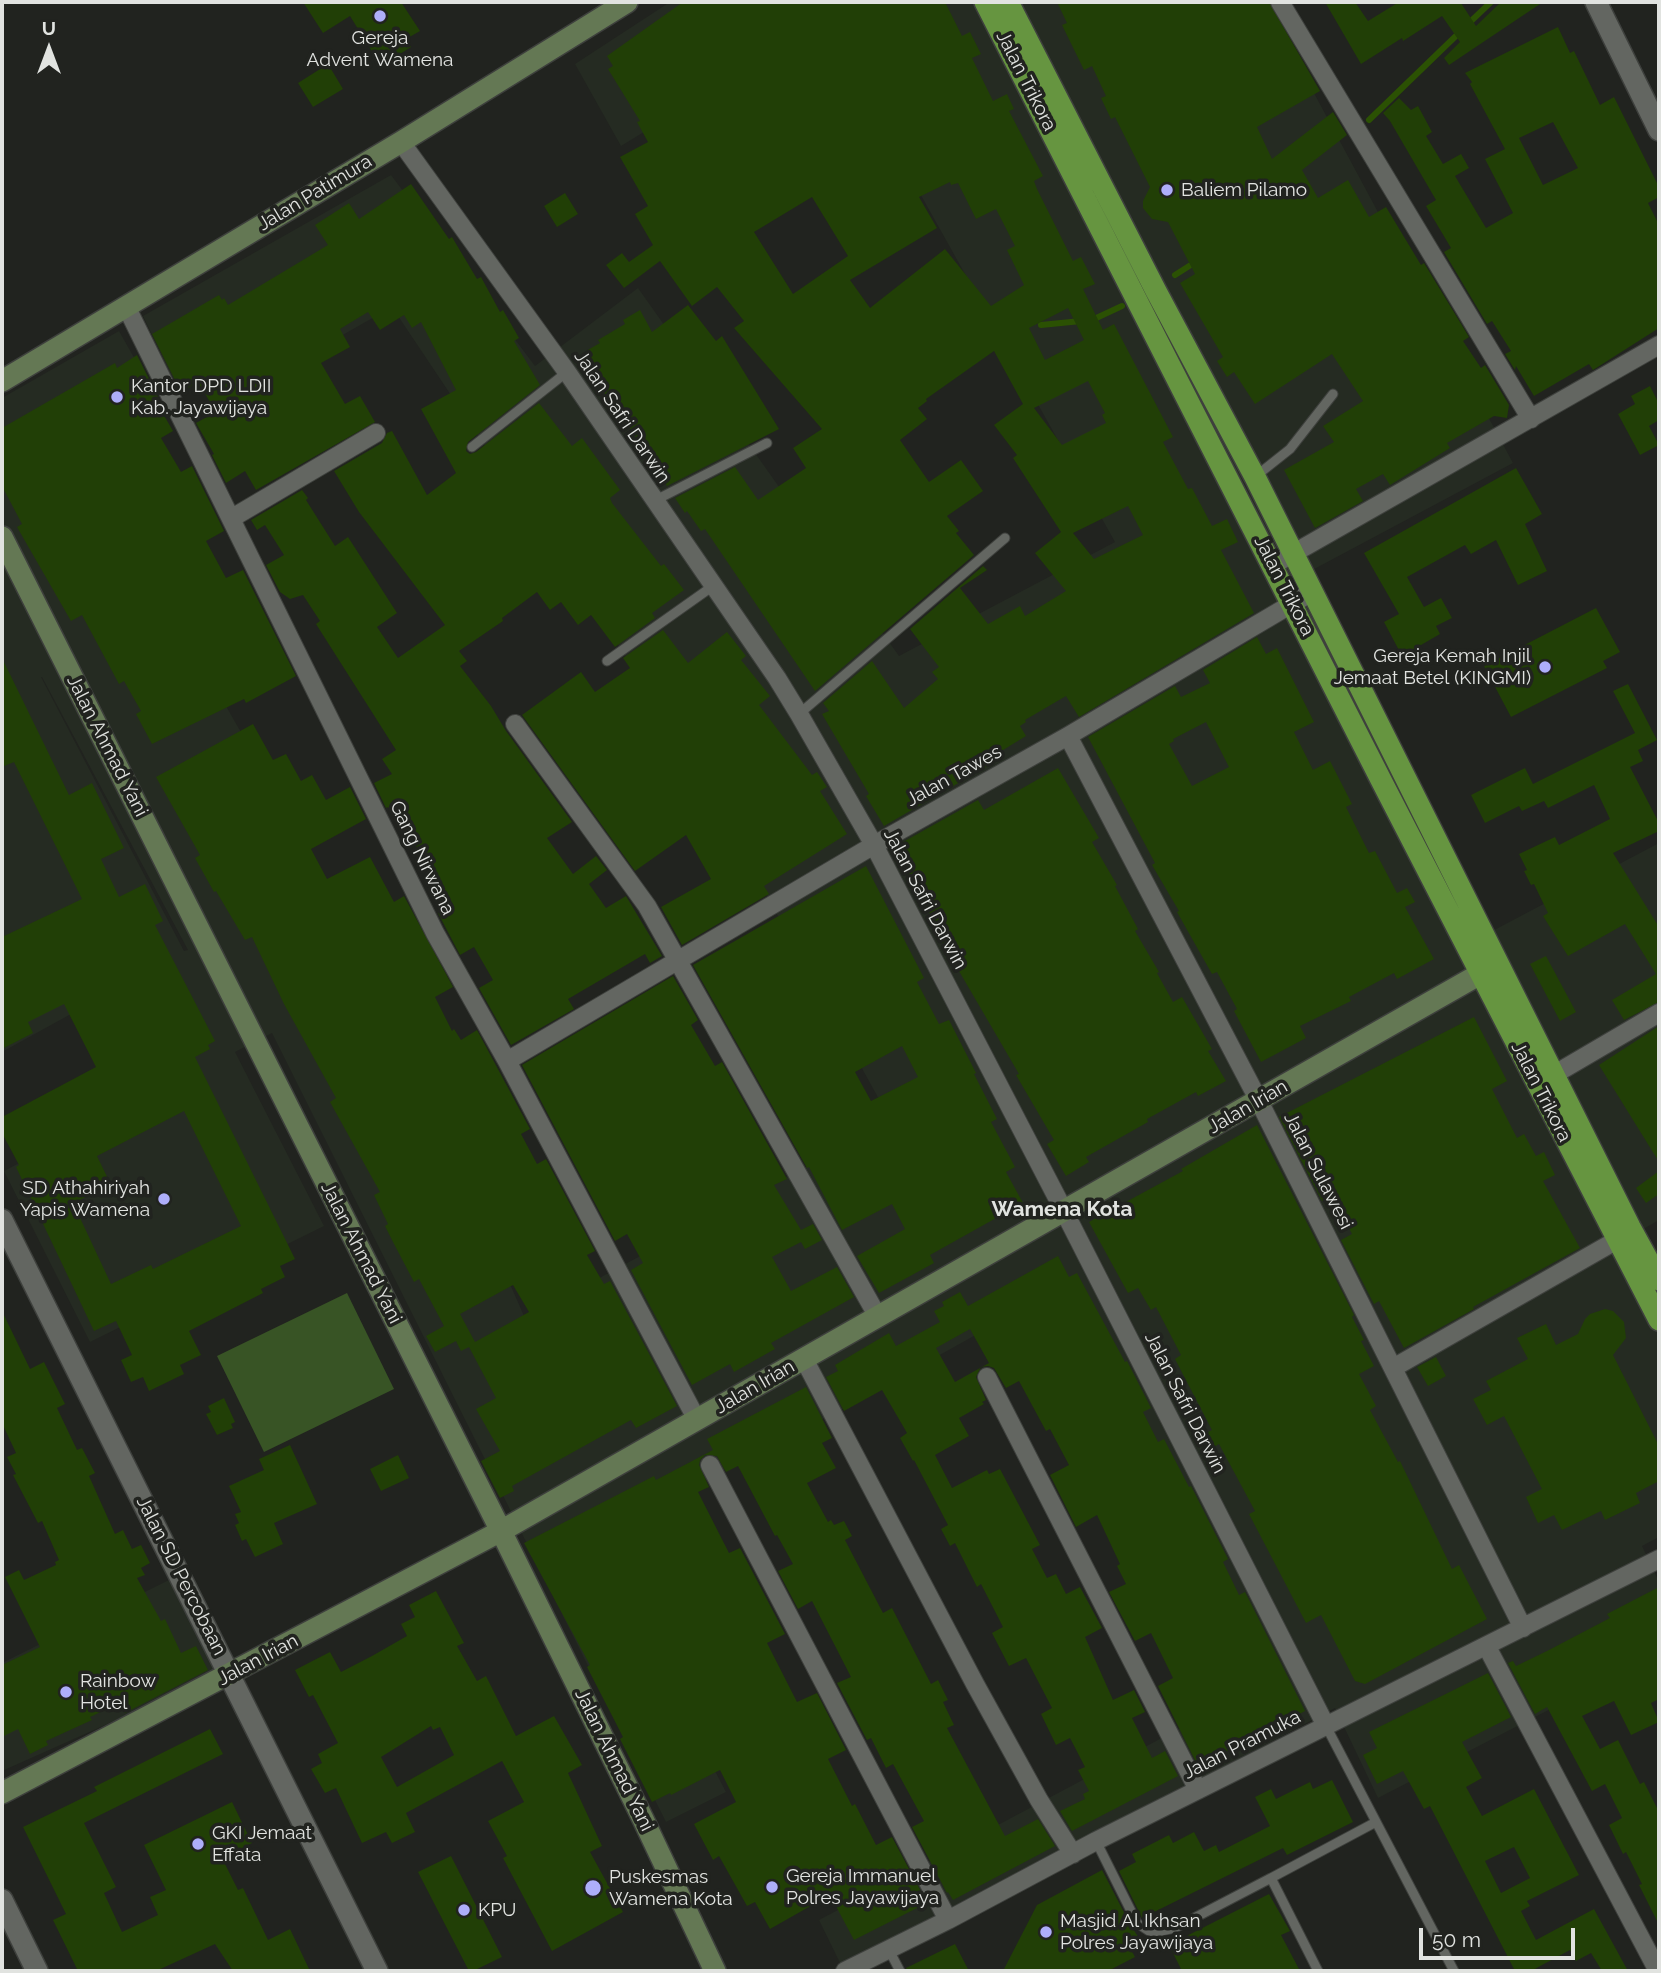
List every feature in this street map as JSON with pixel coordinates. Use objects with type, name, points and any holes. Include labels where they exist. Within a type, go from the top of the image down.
[{"type":"highway","name":"Jalan Trikora","points":[[985,2],[1381,780],[1555,1074],[1630,1227],[1656,1266]]},
{"type":"highway","name":"Jalan Trikora","points":[[1008,2],[1156,292],[1255,477],[1401,770],[1617,1240],[1659,1320]]},
{"type":"highway","points":[[1381,780],[1401,770]]},
{"type":"main road","name":"Jalan Patimura","points":[[2,381],[401,142],[626,2]]},
{"type":"main road","name":"Jalan Ahmad Yani","points":[[2,537],[501,1531],[715,1971]]},
{"type":"main road","name":"Jalan Irian","points":[[2,1793],[501,1531],[1490,968]]},
{"type":"street","points":[[1280,2],[1531,419]]},
{"type":"street","points":[[1596,2],[1659,130]]},
{"type":"street","name":"Jalan Safri Darwin","points":[[401,142],[567,372],[799,714],[874,845],[1326,1726]]},
{"type":"street","name":"Gang Nirwana","points":[[126,306],[435,933],[507,1061],[697,1420]]},
{"type":"street","points":[[1273,565],[1659,345]]},
{"type":"street","points":[[232,518],[376,433]]},
{"type":"street","name":"Jalan Tawes","points":[[507,1061],[1312,592]]},
{"type":"street","points":[[514,724],[647,906],[878,1317]]},
{"type":"street","name":"Jalan Sulawesi","points":[[1068,736],[1259,1101],[1523,1628]]},
{"type":"street","points":[[1555,1074],[1659,1013]]},
{"type":"street","name":"Jalan SD Percobaan","points":[[2,1220],[377,1971]]},
{"type":"street","points":[[1393,1368],[1617,1240]]},
{"type":"street","points":[[804,1359],[975,1684],[1039,1800],[1073,1854]]},
{"type":"street","points":[[987,1377],[1198,1790]]},
{"type":"street","points":[[710,1465],[948,1920]]},
{"type":"street","name":"Jalan Pramuka","points":[[845,1971],[1096,1841],[1659,1559]]},
{"type":"street","points":[[1487,1647],[1658,1971]]},
{"type":"street","points":[[2,1900],[37,1971]]},
{"type":"lane","points":[[1081,188],[1156,292]]},
{"type":"lane","points":[[472,447],[567,372]]},
{"type":"lane","points":[[1255,477],[1290,449],[1332,394]]},
{"type":"lane","points":[[654,501],[767,443]]},
{"type":"lane","points":[[799,714],[1005,538]]},
{"type":"lane","points":[[607,661],[713,586]]},
{"type":"lane","points":[[1326,1726],[1454,1971]]},
{"type":"lane","points":[[1096,1841],[1137,1923],[1152,1933],[1175,1928],[1376,1822]]},
{"type":"lane","points":[[1271,1878],[1318,1971]]},
{"type":"lane","points":[[889,1950],[900,1971]]},
{"type":"shaded area","points":[[670,2],[1265,2],[1513,463],[1273,591],[1464,946],[1659,843],[1659,1220],[1633,1235],[1659,1285],[1659,1537],[1642,1546],[1659,1582],[1659,1653],[1378,1798],[1335,1708],[842,1967],[819,1920],[1237,1698],[999,1322],[841,1410],[593,1537],[726,1792],[666,1822],[272,1033],[235,1052],[324,1226],[90,1342],[4,1171],[171,1083],[120,987],[2,1052],[2,398],[119,331],[166,414],[85,460],[348,919],[525,1318],[891,1121],[677,733],[392,307],[274,374],[248,333],[173,379],[143,316],[391,175],[535,366],[638,288],[899,656],[1115,542],[824,22],[621,146],[575,64]],"holes":[[[42,677],[188,950],[184,951]]]},
{"type":"shaded area","points":[[173,1578],[224,1672],[2,1771],[2,1663]]},
{"type":"green space","points":[[347,1293],[394,1389],[264,1452],[217,1356]]},
{"type":"building","name":"Gereja Advent Wamena","points":[[303,2],[401,2],[420,31],[406,39],[411,47],[392,59],[387,52],[376,58],[350,16],[323,33]]},
{"type":"building","points":[[683,2],[945,2],[962,36],[970,32],[981,54],[972,58],[993,101],[1007,94],[1014,109],[1009,111],[1043,176],[1034,181],[1037,189],[1073,261],[1081,257],[1095,284],[1083,289],[1103,330],[1114,324],[1173,437],[1163,442],[1188,489],[1192,488],[1212,526],[1227,519],[1238,542],[1221,550],[1254,613],[1079,717],[1066,696],[1025,720],[1020,726],[1026,736],[990,758],[993,763],[884,826],[866,796],[869,794],[822,714],[829,711],[823,703],[872,661],[904,708],[938,679],[932,672],[939,667],[910,629],[983,566],[987,570],[960,588],[988,624],[1020,606],[1025,616],[1066,591],[1035,553],[1061,532],[1013,458],[1017,455],[994,425],[1023,404],[994,351],[926,399],[918,408],[927,419],[900,440],[929,482],[961,460],[983,491],[947,516],[959,531],[956,533],[974,555],[815,691],[705,529],[701,531],[675,498],[735,467],[758,500],[806,468],[793,448],[822,429],[734,328],[744,321],[717,287],[692,306],[660,261],[624,288],[606,265],[622,253],[629,262],[653,245],[635,214],[648,206],[620,157],[648,142],[637,122],[640,121],[608,69],[613,66],[607,56]],"holes":[[[950,182],[951,185],[958,183],[976,219],[996,209],[1015,246],[1007,250],[1024,285],[991,306],[945,249],[870,308],[850,280],[937,228],[919,197]],[[812,197],[848,256],[793,294],[754,232]],[[1068,308],[1084,340],[1045,360],[1029,328]],[[1088,381],[1105,413],[1102,415],[1106,423],[1062,445],[1034,408]],[[1128,506],[1143,535],[1094,559],[1073,533]]]},
{"type":"building","points":[[1057,2],[1269,2],[1320,91],[1257,127],[1272,159],[1333,112],[1347,135],[1302,170],[1318,198],[1348,180],[1369,217],[1386,207],[1469,337],[1463,341],[1481,368],[1485,365],[1509,405],[1507,418],[1494,416],[1447,443],[1450,448],[1390,485],[1383,474],[1356,489],[1363,501],[1315,528],[1284,470],[1334,442],[1323,426],[1363,401],[1332,354],[1255,404],[1234,372],[1227,377],[1217,361],[1223,357],[1180,283],[1195,274],[1168,222],[1152,219],[1143,208],[1143,201],[1150,187],[1115,117],[1111,119],[1101,98],[1106,96],[1092,66],[1084,70],[1062,25],[1067,23]]},
{"type":"building","points":[[1325,2],[1355,2],[1368,21],[1399,2],[1463,2],[1461,3],[1476,26],[1501,2],[1543,2],[1449,65],[1444,58],[1460,42],[1442,16],[1361,64]]},
{"type":"building","points":[[1558,27],[1570,53],[1574,51],[1600,105],[1614,97],[1659,187],[1659,197],[1648,203],[1659,225],[1659,328],[1593,370],[1589,364],[1534,396],[1516,366],[1515,370],[1505,354],[1511,351],[1492,321],[1487,324],[1444,252],[1451,248],[1426,206],[1436,200],[1383,113],[1399,98],[1411,110],[1418,106],[1432,132],[1426,136],[1443,164],[1461,154],[1469,168],[1455,176],[1486,228],[1513,213],[1485,159],[1505,149],[1465,73]],"holes":[[[1553,122],[1578,168],[1543,185],[1519,138]]]},
{"type":"building","points":[[328,64],[343,89],[313,107],[298,83]]},
{"type":"building","points":[[411,184],[449,239],[452,237],[477,279],[481,277],[500,312],[503,310],[519,338],[514,341],[540,385],[468,442],[466,451],[470,454],[476,452],[539,403],[572,446],[582,438],[620,490],[610,498],[612,503],[661,566],[664,564],[684,590],[652,613],[655,618],[615,647],[591,615],[578,625],[561,602],[550,610],[537,592],[502,618],[503,621],[459,651],[467,661],[460,666],[572,822],[547,838],[573,874],[596,856],[607,870],[589,884],[606,908],[626,896],[662,956],[650,963],[645,954],[568,999],[574,1009],[511,1045],[479,988],[493,980],[474,947],[460,955],[438,913],[453,904],[436,874],[432,876],[416,846],[412,848],[388,807],[386,808],[374,783],[392,774],[382,759],[396,750],[316,624],[320,621],[303,595],[290,599],[280,592],[266,565],[284,555],[265,525],[257,530],[251,520],[302,490],[335,546],[348,537],[397,613],[377,627],[398,658],[445,625],[359,512],[334,471],[382,443],[387,433],[392,431],[427,495],[456,473],[421,409],[456,390],[421,322],[412,328],[404,315],[380,330],[368,312],[340,329],[350,347],[321,363],[345,404],[360,396],[375,422],[256,490],[245,471],[226,483],[212,455],[214,454],[196,423],[216,412],[198,382],[181,392],[152,334],[219,295],[228,305],[328,245],[315,225],[349,203],[359,219]]},
{"type":"building","points":[[565,193],[578,214],[557,227],[544,206]]},
{"type":"building","points":[[688,305],[716,341],[722,336],[779,429],[667,486],[664,481],[661,483],[609,394],[606,396],[598,381],[603,378],[586,351],[600,343],[598,340],[625,324],[623,320],[640,310],[652,332]]},
{"type":"building","points":[[137,355],[161,403],[158,405],[173,431],[161,438],[181,472],[192,466],[224,531],[206,541],[226,578],[243,570],[296,676],[246,703],[244,699],[152,744],[136,714],[141,711],[124,681],[119,684],[82,615],[71,621],[17,527],[22,524],[2,486],[2,428],[115,363],[117,368]]},
{"type":"building","points":[[1650,386],[1659,404],[1659,420],[1649,426],[1659,445],[1640,455],[1618,414],[1635,404],[1631,396]]},
{"type":"building","points":[[1516,468],[1542,514],[1525,524],[1547,571],[1518,585],[1496,540],[1471,554],[1465,545],[1407,577],[1424,607],[1441,598],[1452,618],[1436,626],[1440,634],[1402,656],[1384,622],[1399,614],[1364,553]]},
{"type":"building","name":"Gereja Kemah Injil Jemaat Betel (KINGMI)","points":[[1596,608],[1620,652],[1603,661],[1607,668],[1511,717],[1484,666]]},
{"type":"building","points":[[663,630],[688,663],[727,632],[746,656],[741,660],[770,696],[759,705],[812,775],[817,772],[827,787],[820,791],[847,834],[764,886],[769,894],[682,945],[661,907],[711,879],[686,835],[635,871],[522,715],[581,672],[595,692],[630,668],[623,658]]},
{"type":"building","points":[[1257,637],[1266,654],[1277,648],[1314,722],[1294,732],[1313,770],[1330,761],[1352,804],[1346,807],[1369,853],[1375,851],[1397,893],[1407,888],[1415,902],[1405,907],[1434,959],[1397,979],[1394,973],[1349,997],[1351,1001],[1300,1026],[1306,1038],[1261,1062],[1234,1011],[1237,1009],[1217,972],[1212,974],[1177,912],[1179,911],[1152,865],[1155,863],[1088,737],[1175,686],[1181,697],[1210,683],[1203,670]],"holes":[[[1206,722],[1229,767],[1192,786],[1169,744],[1173,739]]]},
{"type":"building","points":[[2,658],[69,795],[92,783],[124,848],[101,859],[119,897],[145,884],[163,921],[155,925],[215,1041],[208,1045],[210,1049],[195,1057],[295,1259],[280,1266],[285,1277],[261,1289],[263,1293],[189,1331],[201,1355],[180,1365],[184,1374],[149,1391],[143,1377],[131,1382],[121,1360],[132,1355],[116,1321],[94,1331],[2,1133],[2,1117],[96,1067],[64,1004],[28,1022],[33,1033],[2,1049],[2,937],[82,899],[14,762],[2,767]],"holes":[[[184,1111],[241,1226],[153,1269],[151,1265],[111,1284],[73,1203],[111,1185],[97,1156]]]},
{"type":"building","points":[[1628,684],[1657,740],[1638,750],[1643,761],[1630,767],[1659,823],[1659,831],[1613,853],[1659,927],[1659,1002],[1624,1020],[1612,1000],[1656,974],[1625,924],[1568,956],[1543,916],[1548,913],[1534,884],[1531,885],[1524,871],[1527,870],[1519,854],[1555,837],[1559,845],[1610,819],[1594,785],[1548,808],[1544,801],[1522,811],[1519,806],[1485,823],[1471,795],[1525,768],[1533,784],[1635,733],[1613,691]]},
{"type":"building","points":[[253,724],[273,760],[286,754],[301,781],[312,775],[326,800],[350,787],[366,819],[311,849],[327,879],[370,857],[394,902],[404,896],[453,987],[435,997],[452,1031],[454,1029],[461,1040],[477,1030],[530,1129],[521,1134],[537,1164],[546,1159],[595,1251],[587,1255],[604,1284],[610,1281],[677,1406],[636,1428],[631,1420],[512,1486],[514,1491],[500,1498],[481,1461],[500,1451],[476,1409],[496,1398],[469,1347],[461,1351],[456,1341],[435,1352],[426,1336],[444,1326],[419,1279],[414,1282],[385,1226],[388,1224],[374,1195],[380,1192],[330,1102],[336,1098],[284,1004],[252,937],[245,940],[216,891],[214,892],[195,858],[200,855],[156,777]],"holes":[[[513,1285],[529,1312],[475,1342],[460,1314]]]},
{"type":"building","points":[[1058,768],[1099,838],[1092,842],[1117,885],[1115,886],[1138,929],[1135,931],[1159,972],[1157,973],[1173,1002],[1182,997],[1212,1049],[1208,1051],[1226,1081],[1198,1096],[1196,1092],[1147,1119],[1148,1122],[1086,1157],[1089,1162],[1066,1176],[1047,1144],[1054,1140],[938,935],[941,933],[894,851],[898,849],[896,846],[978,800],[984,810]]},
{"type":"building","points":[[866,866],[924,978],[917,982],[939,1024],[949,1020],[976,1073],[974,1074],[997,1119],[991,1122],[1015,1167],[1006,1172],[1023,1203],[930,1255],[934,1263],[879,1293],[857,1256],[905,1229],[892,1204],[842,1230],[809,1167],[807,1168],[693,965]],"holes":[[[902,1046],[918,1077],[871,1101],[855,1072]]]},
{"type":"building","points":[[1546,956],[1576,1012],[1560,1021],[1530,964]]},
{"type":"building","points":[[673,976],[698,1020],[691,1025],[715,1066],[722,1062],[787,1179],[774,1185],[801,1230],[813,1224],[822,1240],[805,1249],[801,1242],[772,1257],[791,1291],[837,1267],[854,1297],[771,1343],[775,1349],[734,1372],[730,1364],[692,1385],[631,1270],[643,1263],[627,1234],[615,1241],[522,1065]]},
{"type":"building","points":[[1474,1017],[1507,1081],[1492,1089],[1517,1138],[1524,1134],[1536,1156],[1544,1152],[1555,1175],[1543,1181],[1580,1248],[1404,1348],[1379,1301],[1374,1304],[1341,1240],[1352,1234],[1332,1195],[1322,1201],[1279,1117]]},
{"type":"building","points":[[1659,1026],[1659,1162],[1599,1065]]},
{"type":"building","points":[[1257,1125],[1354,1315],[1352,1317],[1364,1340],[1361,1341],[1374,1366],[1359,1374],[1376,1406],[1370,1410],[1398,1462],[1400,1461],[1452,1569],[1459,1565],[1487,1619],[1365,1684],[1355,1681],[1321,1615],[1306,1623],[1249,1514],[1255,1511],[1219,1444],[1212,1448],[1204,1434],[1212,1430],[1175,1359],[1181,1355],[1156,1307],[1151,1310],[1138,1288],[1128,1293],[1089,1222],[1183,1171],[1181,1169]]},
{"type":"building","points":[[1659,1171],[1659,1194],[1646,1203],[1636,1188]]},
{"type":"building","points":[[1058,1256],[1069,1277],[1077,1273],[1151,1408],[1143,1412],[1158,1442],[1164,1439],[1189,1487],[1191,1486],[1228,1559],[1223,1562],[1239,1595],[1245,1592],[1305,1711],[1198,1766],[1158,1686],[1173,1678],[1151,1633],[1135,1641],[1109,1592],[1126,1584],[1117,1566],[1120,1564],[1097,1515],[1076,1527],[1050,1475],[1069,1465],[1050,1429],[1046,1431],[1019,1381],[1006,1388],[994,1368],[982,1367],[989,1363],[970,1329],[936,1348],[955,1382],[981,1368],[976,1377],[986,1400],[982,1402],[984,1404],[959,1418],[969,1436],[935,1455],[952,1488],[987,1470],[989,1474],[1000,1469],[1040,1545],[1032,1549],[1047,1578],[1056,1574],[1066,1594],[1080,1587],[1102,1628],[1085,1637],[1113,1700],[1134,1690],[1145,1712],[1132,1718],[1152,1758],[1165,1751],[1178,1776],[1072,1831],[1060,1811],[1085,1799],[1083,1794],[1089,1791],[1078,1770],[1085,1767],[1070,1738],[1056,1745],[1041,1714],[1052,1708],[1026,1658],[1009,1666],[992,1633],[1003,1627],[981,1584],[977,1587],[955,1543],[950,1546],[941,1529],[948,1525],[900,1438],[907,1433],[882,1390],[844,1411],[826,1377],[838,1371],[835,1365],[889,1333],[896,1346],[940,1322],[934,1311],[944,1306],[942,1302],[960,1292],[968,1306]]},
{"type":"building","points":[[1605,1309],[1613,1311],[1624,1322],[1626,1338],[1613,1355],[1659,1446],[1659,1481],[1636,1493],[1640,1503],[1605,1520],[1601,1511],[1562,1530],[1554,1515],[1538,1523],[1526,1497],[1542,1489],[1504,1416],[1487,1425],[1473,1399],[1491,1390],[1486,1381],[1528,1359],[1517,1338],[1546,1324],[1556,1345],[1578,1334],[1590,1314]]},
{"type":"building","points":[[2,1311],[30,1369],[44,1362],[65,1404],[57,1408],[77,1450],[82,1448],[95,1473],[89,1476],[115,1534],[123,1530],[132,1549],[141,1545],[150,1563],[141,1568],[145,1575],[137,1578],[161,1621],[165,1619],[181,1653],[196,1646],[208,1670],[125,1713],[120,1703],[90,1717],[92,1720],[46,1741],[48,1745],[30,1754],[18,1729],[2,1737],[2,1665],[40,1647],[5,1577],[19,1570],[24,1580],[56,1565],[55,1562],[59,1560],[42,1521],[38,1523],[13,1475],[16,1474],[7,1457],[16,1453],[2,1423]]},
{"type":"building","points":[[1436,1357],[1446,1376],[1428,1386],[1417,1367]]},
{"type":"building","points":[[806,1387],[832,1438],[822,1443],[836,1468],[807,1483],[828,1522],[831,1520],[834,1525],[844,1521],[852,1536],[845,1540],[883,1613],[892,1608],[931,1684],[938,1680],[948,1700],[943,1702],[954,1725],[947,1728],[1005,1836],[1038,1819],[1055,1846],[953,1900],[912,1827],[924,1821],[893,1764],[886,1768],[871,1738],[867,1740],[837,1683],[851,1677],[812,1601],[798,1609],[778,1571],[793,1564],[777,1535],[775,1536],[738,1466],[726,1472],[717,1456],[705,1455],[699,1465],[709,1487],[698,1492],[729,1553],[740,1548],[785,1634],[767,1643],[797,1702],[817,1693],[846,1750],[828,1759],[852,1806],[855,1804],[876,1845],[892,1837],[927,1903],[854,1940],[830,1895],[770,1929],[755,1902],[747,1906],[719,1856],[713,1860],[694,1824],[736,1802],[720,1770],[652,1802],[587,1667],[590,1665],[524,1543],[654,1476],[656,1480],[713,1450],[707,1439]]},
{"type":"building","points":[[224,1398],[235,1422],[231,1424],[233,1428],[217,1435],[206,1414],[211,1412],[208,1406]]},
{"type":"building","points":[[290,1445],[317,1504],[274,1523],[283,1544],[255,1557],[246,1539],[242,1541],[235,1525],[239,1523],[235,1514],[241,1512],[229,1486],[264,1470],[259,1459]]},
{"type":"building","points":[[398,1455],[409,1478],[381,1491],[370,1469]]},
{"type":"building","points":[[1659,1587],[1659,1699],[1651,1703],[1659,1722],[1631,1735],[1614,1701],[1582,1716],[1600,1749],[1618,1740],[1640,1784],[1644,1782],[1659,1812],[1659,1925],[1626,1852],[1623,1854],[1609,1825],[1622,1818],[1605,1784],[1592,1791],[1547,1707],[1535,1714],[1508,1663],[1513,1661],[1516,1666],[1547,1651],[1610,1618],[1607,1614]]},
{"type":"building","points":[[436,1591],[464,1643],[457,1646],[477,1681],[486,1676],[516,1736],[554,1716],[582,1765],[568,1773],[602,1846],[590,1852],[623,1912],[552,1951],[503,1858],[507,1856],[488,1821],[524,1802],[502,1761],[406,1813],[415,1832],[392,1843],[386,1832],[362,1843],[336,1788],[325,1793],[311,1769],[322,1763],[318,1754],[338,1743],[313,1695],[309,1697],[295,1670],[330,1652],[341,1672],[372,1656],[407,1636],[401,1624],[415,1617],[409,1605]],"holes":[[[431,1726],[433,1730],[440,1727],[454,1755],[397,1787],[381,1757]]]},
{"type":"building","points":[[1488,1673],[1511,1717],[1462,1742],[1482,1778],[1466,1787],[1482,1816],[1534,1789],[1579,1875],[1527,1901],[1530,1906],[1521,1911],[1536,1940],[1594,1909],[1628,1971],[1602,1971],[1591,1953],[1576,1961],[1570,1950],[1531,1971],[1515,1971],[1430,1806],[1424,1809],[1403,1771],[1377,1784],[1363,1755],[1377,1748],[1369,1732]],"holes":[[[1514,1847],[1530,1878],[1501,1893],[1485,1861]]]},
{"type":"building","points":[[210,1729],[223,1754],[84,1823],[116,1887],[104,1893],[122,1932],[158,1915],[150,1897],[166,1890],[144,1845],[232,1802],[252,1843],[222,1858],[238,1890],[243,1888],[268,1940],[290,1929],[310,1971],[233,1971],[215,1944],[156,1971],[78,1971],[53,1920],[66,1914],[23,1827],[97,1791],[94,1787]]},
{"type":"building","points":[[1332,1780],[1353,1822],[1287,1855],[1283,1848],[1142,1918],[1119,1871],[1136,1862],[1132,1854],[1169,1835],[1173,1843],[1194,1832],[1204,1851],[1216,1845],[1219,1852],[1270,1826],[1255,1797],[1271,1789],[1276,1799],[1310,1782],[1313,1789]]},
{"type":"building","points":[[451,1856],[502,1957],[473,1971],[469,1971],[418,1872]]},
{"type":"building","points":[[1102,1870],[1139,1938],[1128,1944],[1135,1957],[1108,1971],[1003,1971],[1037,1905]]},
{"type":"building","points":[[1269,1894],[1290,1931],[1281,1935],[1300,1971],[1182,1971],[1169,1945]]},
{"type":"building","points":[[955,1944],[969,1971],[907,1971],[906,1968]]},
{"type":"waterway","points":[[1468,24],[1491,2]]},
{"type":"waterway","points":[[1369,120],[1461,31]]},
{"type":"waterway","points":[[1175,275],[1197,261]]},
{"type":"waterway","points":[[1092,320],[1122,306]]},
{"type":"waterway","points":[[1041,325],[1081,321]]},
{"type":"place","name":"Gereja Advent Wamena","points":[[380,16]]},
{"type":"place","name":"Baliem Pilamo","points":[[1167,190]]},
{"type":"place","name":"Kantor DPD LDII Kab. Jayawijaya","points":[[117,397]]},
{"type":"place","name":"Gereja Kemah Injil Jemaat Betel (KINGMI)","points":[[1545,667]]},
{"type":"place","name":"SD Athahiriyah Yapis Wamena","points":[[164,1199]]},
{"type":"place","name":"Rainbow Hotel","points":[[66,1692]]},
{"type":"place","name":"GKI Jemaat Effata","points":[[198,1844]]},
{"type":"place","name":"Gereja Immanuel Polres Jayawijaya","points":[[772,1887]]},
{"type":"place","name":"Puskesmas Wamena Kota","points":[[593,1888]]},
{"type":"place","name":"KPU","points":[[464,1910]]},
{"type":"place","name":"Masjid Al Ikhsan Polres Jayawijaya","points":[[1046,1932]]},
{"type":"district","name":"Wamena Kota","points":[[1062,1210]]}]
